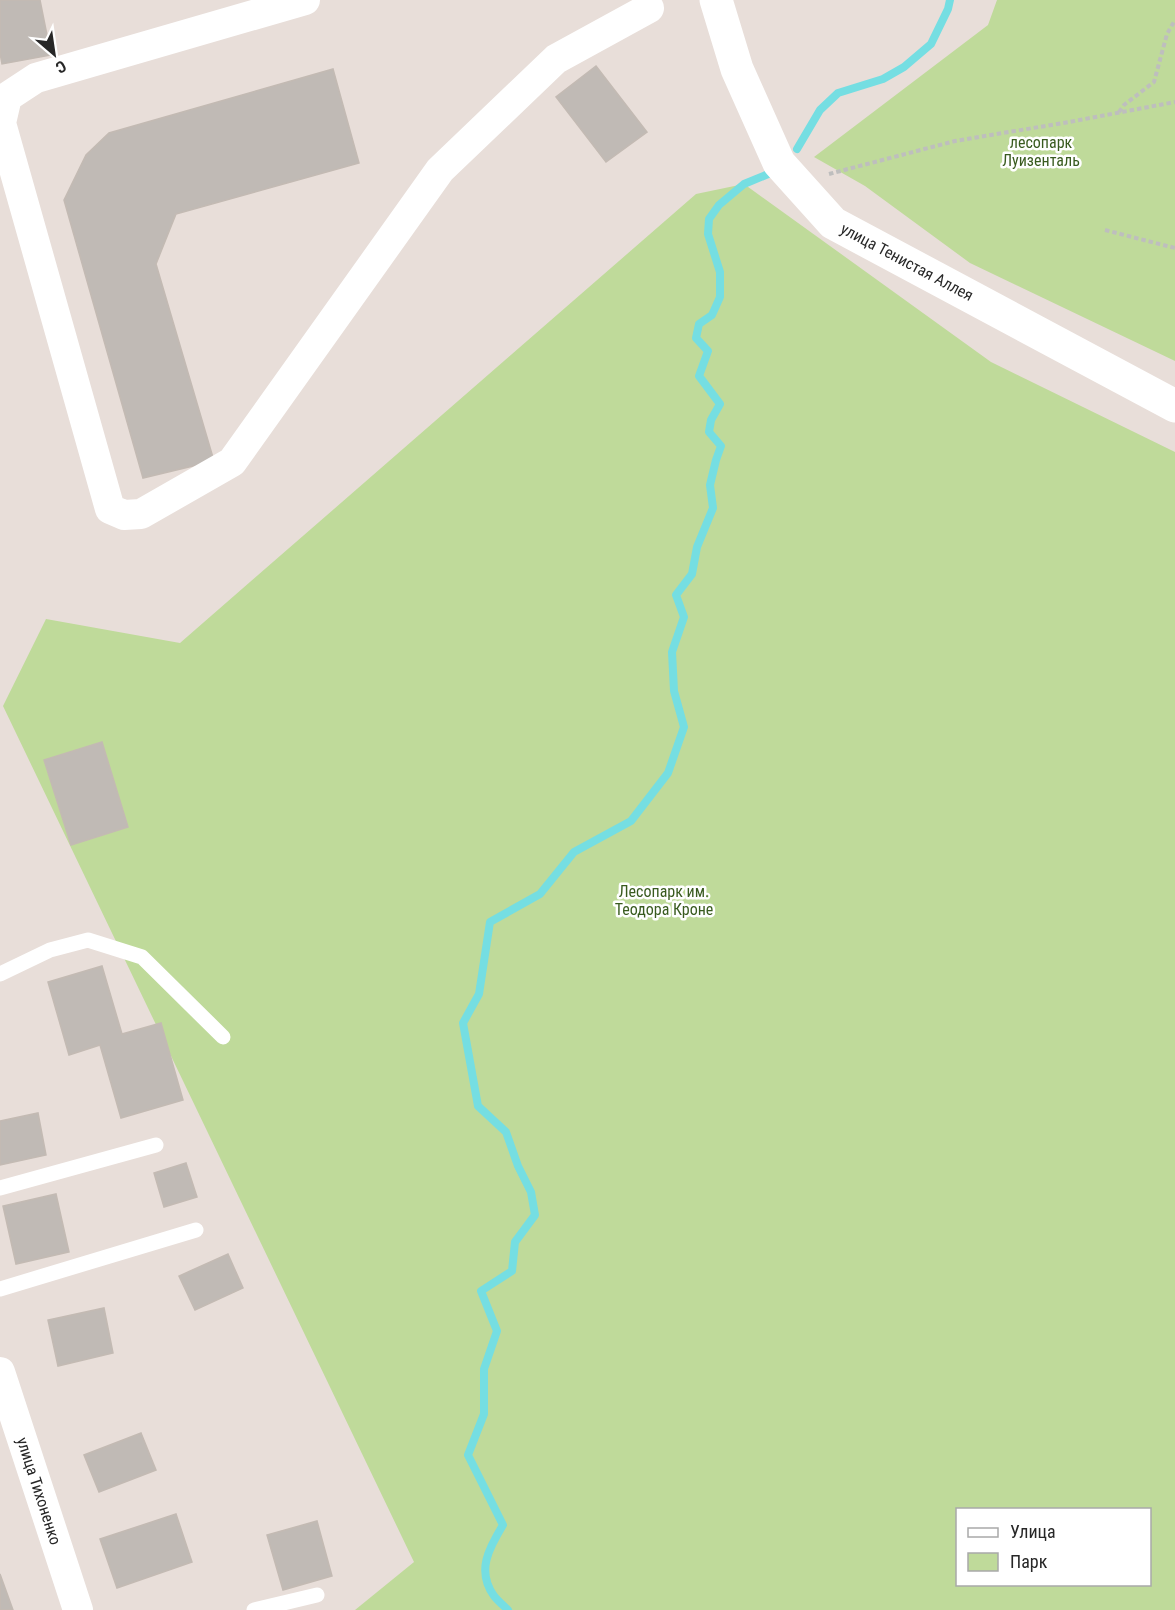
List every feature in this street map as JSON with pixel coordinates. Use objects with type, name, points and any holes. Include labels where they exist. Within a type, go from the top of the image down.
[{"type":"street","points":[[305,0],[36,78],[7,97],[1,123],[4,134],[110,509],[124,515],[141,514],[232,462],[440,170],[556,59],[654,3]]},
{"type":"street","name":"улица Тенистая Аллея","points":[[716,0],[737,69],[778,163],[833,223],[1175,406]]},
{"type":"street","name":"улица Тихоненко","points":[[0,1372],[78,1610]]},
{"type":"lane","points":[[0,974],[50,950],[88,940],[142,957],[223,1037]]},
{"type":"lane","points":[[0,1188],[156,1144]]},
{"type":"lane","points":[[0,1289],[196,1230]]},
{"type":"lane","points":[[254,1610],[317,1594]]},
{"type":"path","points":[[1119,112],[1124,105],[1154,82],[1167,34],[1175,20]]},
{"type":"path","points":[[796,182],[955,141],[1175,102]]},
{"type":"path","points":[[1105,230],[1175,248]]},
{"type":"green space","name":"лесопарк Луизенталь","points":[[997,0],[1175,0],[1175,361],[970,263],[865,186],[814,157],[988,25]]},
{"type":"green space","name":"Лесопарк им. Теодора Кроне","points":[[744,184],[991,362],[1175,452],[1175,1610],[355,1610],[414,1562],[3,706],[46,619],[180,643],[696,194]]},
{"type":"building","points":[[0,0],[40,0],[51,55],[2,64]]},
{"type":"building","points":[[596,66],[647,132],[606,162],[556,97]]},
{"type":"building","points":[[333,69],[359,163],[176,214],[156,264],[214,461],[143,478],[64,200],[86,155],[109,133]]},
{"type":"building","points":[[102,742],[128,827],[71,845],[44,760]]},
{"type":"building","points":[[102,966],[122,1034],[161,1023],[183,1100],[121,1118],[100,1045],[69,1055],[48,982]]},
{"type":"building","points":[[38,1113],[46,1155],[0,1165],[0,1121]]},
{"type":"building","points":[[186,1163],[197,1197],[164,1207],[154,1173]]},
{"type":"building","points":[[56,1194],[69,1252],[16,1264],[3,1206]]},
{"type":"building","points":[[228,1254],[243,1288],[195,1310],[179,1276]]},
{"type":"building","points":[[104,1308],[113,1353],[58,1366],[48,1320]]},
{"type":"building","points":[[141,1433],[156,1470],[99,1492],[84,1455]]},
{"type":"building","points":[[176,1514],[192,1562],[117,1588],[100,1539]]},
{"type":"building","points":[[317,1521],[332,1576],[283,1590],[267,1535]]},
{"type":"building","points":[[0,1574],[13,1610],[0,1610]]},
{"type":"waterway","points":[[797,149],[820,110],[838,93],[883,79],[904,67],[931,44],[950,0]]},
{"type":"waterway","points":[[508,1610],[494,1596],[489,1587],[485,1569],[489,1551],[503,1525],[468,1455],[484,1414],[484,1369],[497,1331],[481,1291],[512,1271],[515,1242],[535,1215],[531,1192],[518,1166],[506,1132],[478,1106],[463,1023],[479,994],[490,922],[540,894],[574,852],[631,821],[668,773],[684,727],[674,691],[672,652],[684,617],[676,595],[692,574],[697,547],[713,508],[710,485],[721,446],[709,432],[711,420],[720,404],[699,376],[708,351],[696,338],[699,324],[712,315],[720,297],[720,272],[708,234],[709,219],[719,205],[744,184],[773,172]]}]
